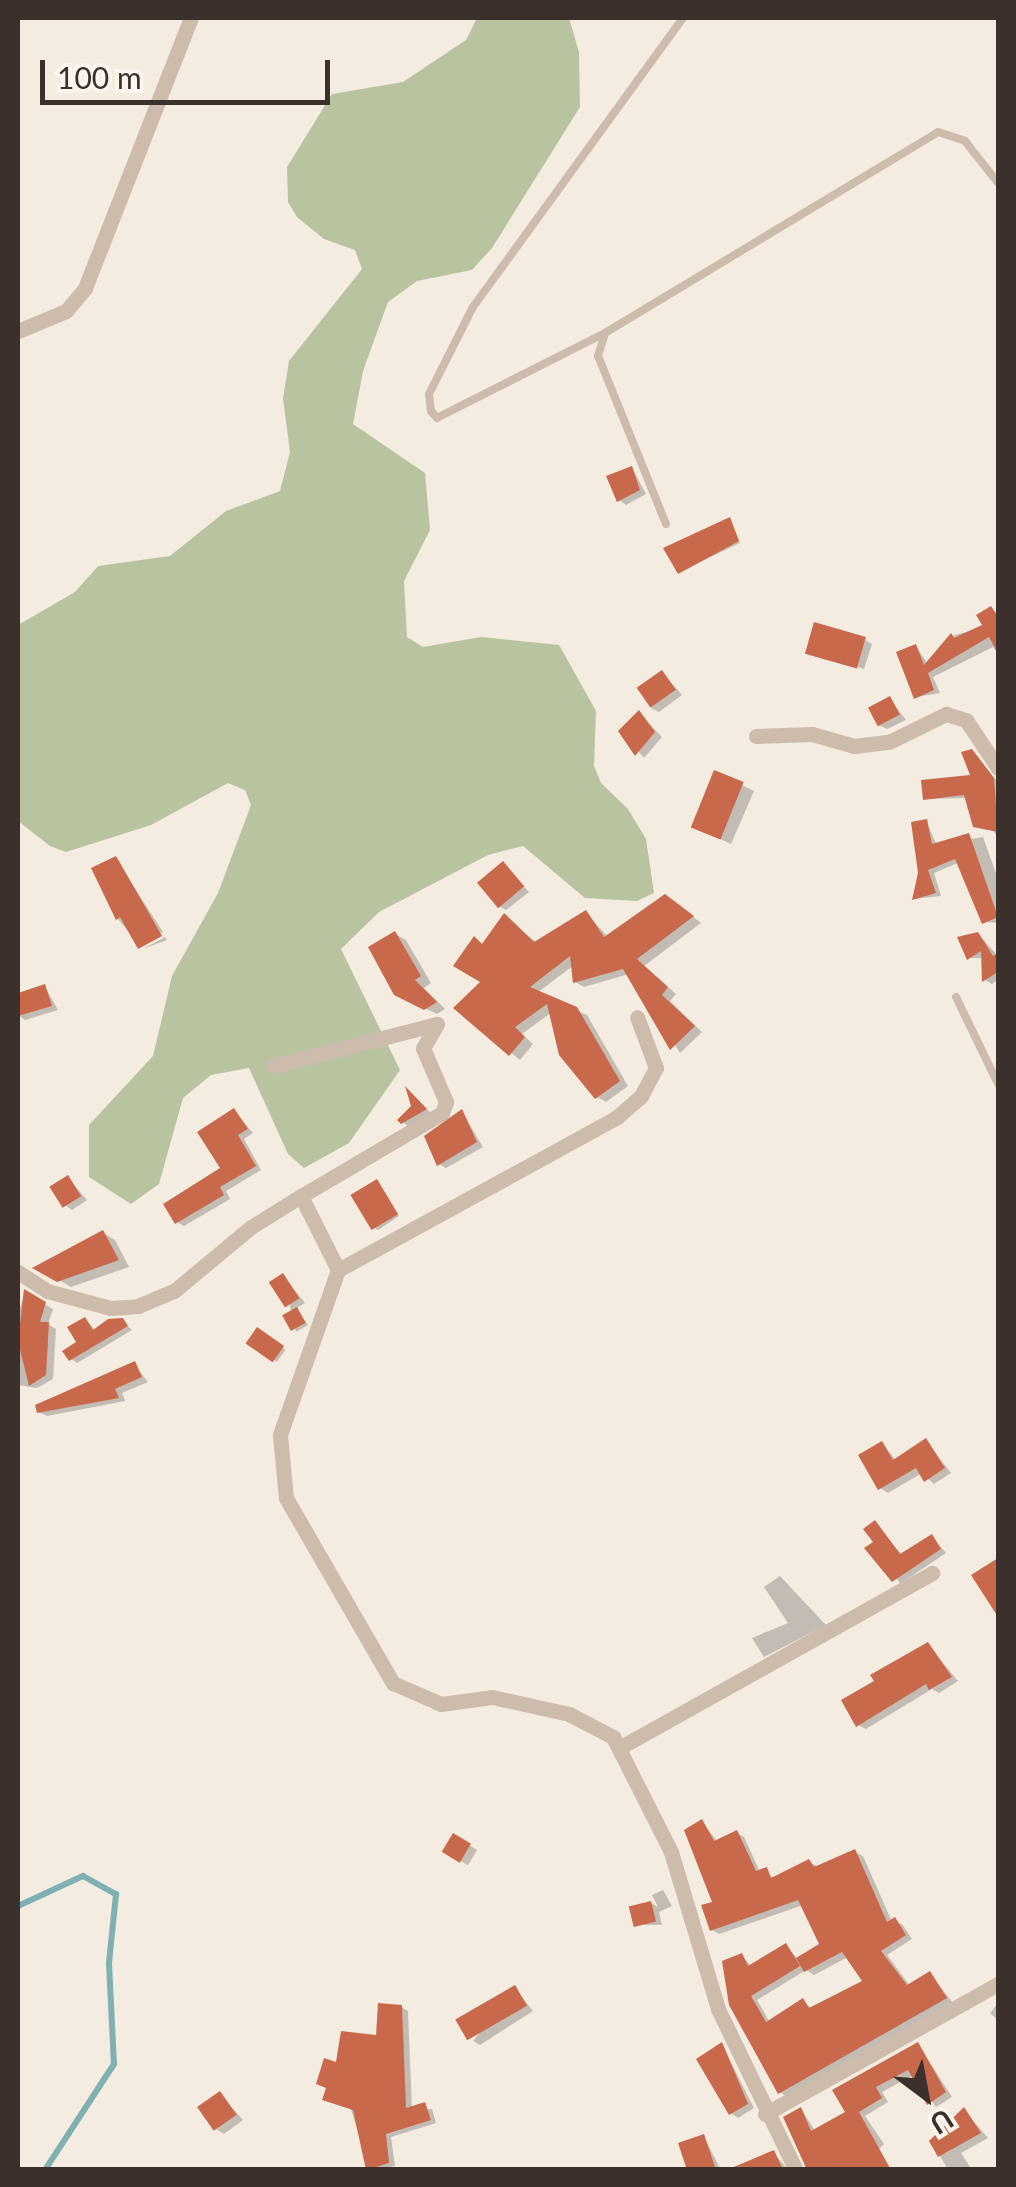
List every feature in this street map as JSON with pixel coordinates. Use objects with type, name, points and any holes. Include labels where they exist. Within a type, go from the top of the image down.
[{"type":"street","points":[[18,332],[66,311],[86,288],[187,19]]},
{"type":"street","points":[[756,736],[812,734],[854,746],[889,742],[946,714],[966,720],[998,768]]},
{"type":"street","points":[[638,1017],[656,1068],[641,1096],[617,1117],[338,1270],[280,1435],[279,1461],[286,1498],[393,1683],[416,1697],[441,1704],[492,1698],[569,1714],[613,1737],[670,1852],[718,2009],[765,2114],[796,2170]]},
{"type":"street","points":[[18,1272],[47,1292],[111,1308],[138,1306],[174,1291],[251,1227],[442,1113],[446,1102],[423,1048],[437,1024],[274,1066]]},
{"type":"street","points":[[300,1196],[338,1270]]},
{"type":"street","points":[[619,1748],[932,1573]]},
{"type":"street","points":[[765,2114],[998,1984]]},
{"type":"lane","points":[[683,18],[474,307],[430,394],[431,411],[437,418],[605,333],[938,132],[965,141],[998,183]]},
{"type":"lane","points":[[605,333],[598,356],[666,524]]},
{"type":"lane","points":[[956,997],[998,1084]]},
{"type":"green space","points":[[477,18],[569,18],[579,52],[580,107],[492,248],[472,270],[417,281],[388,302],[363,371],[353,424],[425,473],[430,530],[404,581],[407,637],[423,647],[481,637],[559,645],[596,711],[594,766],[601,783],[628,809],[646,839],[654,893],[637,901],[585,898],[523,846],[488,855],[379,912],[341,949],[400,1070],[349,1143],[304,1168],[288,1154],[249,1068],[211,1075],[183,1098],[159,1184],[131,1204],[89,1177],[89,1125],[153,1056],[172,976],[218,893],[251,805],[245,790],[228,783],[151,825],[66,852],[50,846],[18,821],[18,625],[75,592],[98,566],[170,556],[226,511],[280,491],[290,452],[283,398],[289,361],[362,269],[355,250],[324,239],[297,217],[288,202],[287,167],[332,94],[403,82],[466,40]]},
{"type":"building","points":[[632,466],[640,490],[617,502],[606,476]]},
{"type":"building","points":[[730,517],[739,541],[678,574],[663,548]]},
{"type":"building","points":[[991,606],[998,617],[998,653],[989,637],[928,673],[934,690],[914,699],[896,652],[916,644],[924,665],[951,633],[954,638],[982,625],[976,615]]},
{"type":"building","points":[[814,622],[866,637],[857,669],[805,654]]},
{"type":"building","points":[[662,670],[676,690],[650,707],[637,688]]},
{"type":"building","points":[[890,696],[900,715],[878,726],[868,708]]},
{"type":"building","points":[[639,710],[655,732],[635,756],[618,731]]},
{"type":"building","points":[[972,749],[994,778],[998,832],[973,827],[964,795],[923,800],[921,780],[970,775],[961,752]]},
{"type":"building","points":[[714,770],[744,782],[720,839],[691,827]]},
{"type":"building","points":[[927,819],[932,844],[969,833],[998,917],[982,924],[955,859],[928,870],[936,893],[912,900],[918,873],[911,822]]},
{"type":"building","points":[[116,856],[162,936],[138,949],[120,917],[116,920],[91,868]]},
{"type":"building","points":[[503,861],[524,886],[498,908],[477,883]]},
{"type":"building","points":[[665,894],[694,916],[637,959],[668,987],[662,995],[695,1026],[670,1050],[623,969],[573,983],[570,956],[530,987],[577,1007],[620,1081],[595,1099],[559,1055],[547,1004],[515,1027],[525,1037],[509,1056],[453,1008],[480,982],[453,966],[474,936],[482,944],[504,913],[534,942],[586,910],[604,937]]},
{"type":"building","points":[[395,931],[421,976],[415,980],[437,1002],[424,1010],[394,995],[368,947]]},
{"type":"building","points":[[978,932],[993,956],[998,953],[998,972],[982,982],[981,951],[967,960],[957,937]]},
{"type":"building","points":[[45,984],[52,1006],[18,1016],[18,993]]},
{"type":"building","points":[[405,1086],[427,1109],[401,1124],[397,1120],[411,1106]]},
{"type":"building","points":[[234,1108],[248,1129],[238,1135],[256,1166],[220,1187],[224,1195],[175,1224],[163,1204],[220,1168],[197,1132]]},
{"type":"building","points":[[462,1109],[477,1142],[437,1166],[424,1136]]},
{"type":"building","points":[[68,1175],[81,1196],[63,1208],[49,1187]]},
{"type":"building","points":[[377,1179],[398,1214],[372,1230],[350,1195]]},
{"type":"building","points":[[103,1230],[119,1260],[57,1282],[32,1268]]},
{"type":"building","points":[[283,1273],[299,1298],[285,1307],[269,1282]]},
{"type":"building","points":[[24,1289],[46,1302],[40,1322],[49,1322],[46,1375],[29,1386],[18,1342]]},
{"type":"building","points":[[297,1307],[306,1323],[291,1331],[282,1315]]},
{"type":"building","points":[[85,1317],[93,1330],[108,1319],[123,1318],[128,1326],[69,1361],[62,1351],[76,1342],[67,1327]]},
{"type":"building","points":[[257,1327],[284,1346],[273,1362],[246,1343]]},
{"type":"building","points":[[135,1361],[142,1377],[115,1389],[119,1398],[37,1413],[35,1405]]},
{"type":"building","points":[[926,1438],[945,1468],[924,1482],[916,1468],[878,1490],[858,1455],[882,1441],[893,1460]]},
{"type":"building","points":[[875,1520],[900,1554],[932,1534],[941,1549],[892,1582],[864,1548],[873,1542],[863,1529]]},
{"type":"building","points":[[998,1558],[998,1617],[971,1575]]},
{"type":"building","points":[[928,1642],[952,1677],[929,1690],[926,1684],[856,1727],[841,1700],[874,1681],[870,1675]]},
{"type":"building","points":[[702,1819],[714,1841],[737,1830],[756,1871],[767,1867],[771,1878],[809,1859],[814,1867],[855,1849],[887,1922],[895,1917],[906,1935],[881,1951],[907,1985],[930,1971],[947,1998],[778,2094],[729,2005],[722,1961],[742,1953],[748,1966],[786,1943],[800,1966],[751,1996],[766,2022],[803,1998],[809,2008],[862,1981],[842,1952],[804,1972],[796,1958],[819,1944],[798,1900],[710,1931],[701,1905],[712,1902],[684,1830]]},
{"type":"building","points":[[453,1833],[471,1844],[460,1863],[442,1852]]},
{"type":"building","points":[[651,1901],[656,1921],[634,1927],[629,1907]]},
{"type":"building","points":[[515,1985],[527,2006],[467,2040],[455,2020]]},
{"type":"building","points":[[378,2003],[402,2005],[406,2108],[425,2102],[431,2120],[386,2134],[389,2163],[366,2170],[353,2110],[322,2100],[326,2088],[316,2084],[324,2058],[336,2062],[341,2031],[376,2035]]},
{"type":"building","points":[[722,2042],[748,2104],[729,2115],[696,2059]]},
{"type":"building","points":[[918,2042],[946,2092],[927,2105],[908,2070],[876,2087],[882,2098],[859,2112],[891,2170],[807,2170],[783,2117],[801,2107],[811,2131],[845,2112],[832,2090]]},
{"type":"building","points":[[220,2091],[237,2115],[214,2131],[197,2107]]},
{"type":"building","points":[[964,2107],[981,2133],[938,2157],[929,2141]]},
{"type":"building","points":[[704,2134],[716,2170],[687,2170],[678,2143]]},
{"type":"building","points":[[774,2150],[783,2170],[729,2170],[729,2169]]},
{"type":"waterway","points":[[18,1906],[83,1876],[116,1894],[109,1963],[114,2064],[45,2170]]}]
